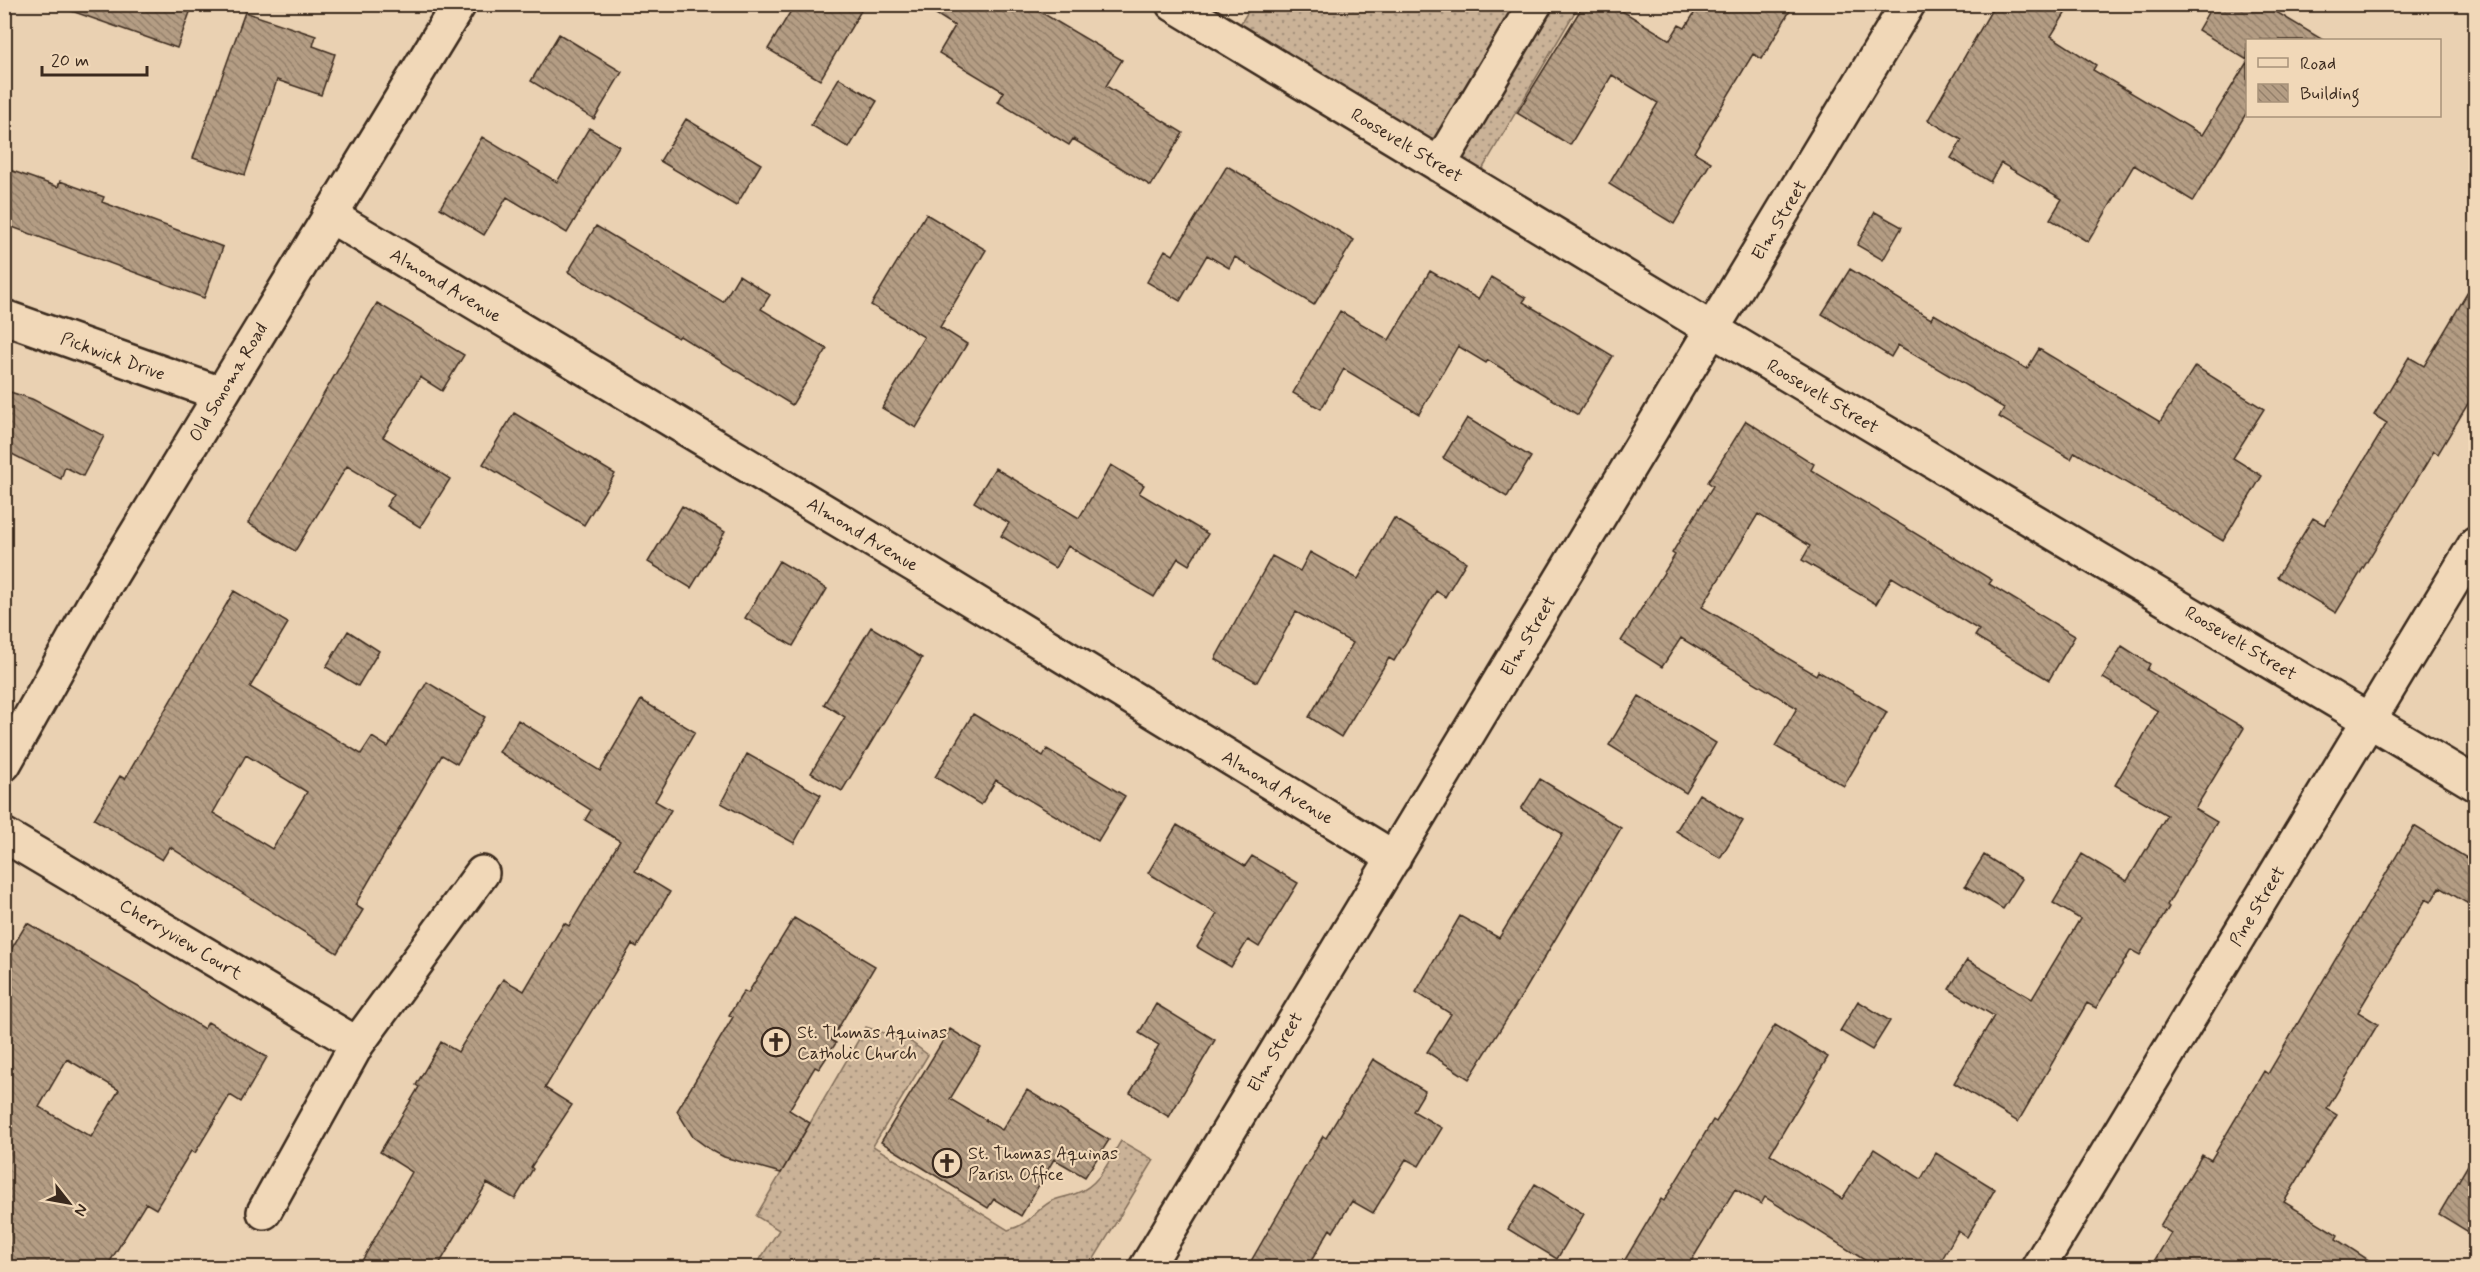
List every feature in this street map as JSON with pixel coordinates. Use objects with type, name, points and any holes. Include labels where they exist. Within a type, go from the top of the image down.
[{"type":"street","name":"Old Sonoma Road","points":[[4,764],[93,605],[459,4]]},
{"type":"street","name":"Roosevelt Street","points":[[1173,4],[1713,330],[2475,784]]},
{"type":"street","points":[[1439,165],[1535,4]]},
{"type":"street","name":"Elm Street","points":[[1146,1268],[1908,4]]},
{"type":"street","name":"Almond Avenue","points":[[329,215],[921,569],[1394,858]]},
{"type":"street","name":"Pickwick Drive","points":[[4,317],[221,394]]},
{"type":"street","name":"Pine Street","points":[[2038,1268],[2475,543]]},
{"type":"street","name":"Cherryview Court","points":[[4,835],[357,1044]]},
{"type":"street","points":[[264,1212],[357,1044],[482,873]]},
{"type":"shaded area","points":[[1252,5],[1579,5],[1473,185],[1231,39]]},
{"type":"shaded area","points":[[866,1027],[911,1042],[928,1055],[873,1146],[1008,1230],[1027,1221],[1050,1202],[1077,1193],[1092,1184],[1103,1171],[1121,1141],[1154,1160],[1089,1267],[755,1267],[779,1230],[756,1216]]},
{"type":"building","points":[[67,4],[193,4],[177,48],[66,9]]},
{"type":"building","points":[[795,4],[865,4],[820,80],[768,49]]},
{"type":"building","points":[[920,4],[1027,4],[1122,60],[1106,86],[1183,133],[1151,186],[1073,139],[1069,145],[998,102],[1004,92],[939,53],[955,26]]},
{"type":"building","points":[[1584,4],[1611,4],[1670,40],[1679,25],[1685,28],[1700,4],[1794,4],[1762,59],[1753,54],[1694,152],[1711,162],[1674,224],[1609,184],[1658,103],[1612,75],[1570,145],[1517,113]]},
{"type":"building","points":[[1995,4],[2071,4],[2051,36],[2096,65],[2093,70],[2202,135],[2246,64],[2246,114],[2193,201],[2134,165],[2088,242],[2050,219],[2062,199],[2001,163],[1990,182],[1951,158],[1962,140],[1928,120]]},
{"type":"building","points":[[2213,4],[2263,4],[2321,39],[2246,39],[2246,59],[2198,30]]},
{"type":"building","points":[[245,12],[316,36],[313,46],[335,54],[321,95],[277,80],[245,175],[193,158]]},
{"type":"building","points":[[559,34],[622,72],[594,119],[531,81]]},
{"type":"building","points":[[839,78],[877,101],[849,148],[811,125]]},
{"type":"building","points":[[686,119],[761,164],[736,206],[660,161]]},
{"type":"building","points":[[589,128],[619,146],[567,233],[507,197],[484,235],[440,208],[482,137],[557,182]]},
{"type":"building","points":[[1227,166],[1354,240],[1314,305],[1235,257],[1229,268],[1207,255],[1180,301],[1147,282],[1165,250],[1173,255]]},
{"type":"building","points":[[4,168],[58,187],[60,181],[104,197],[102,202],[223,247],[204,298],[4,224]]},
{"type":"building","points":[[1875,212],[1902,227],[1883,260],[1857,245]]},
{"type":"building","points":[[926,214],[986,250],[940,327],[967,344],[916,428],[882,408],[924,337],[871,305]]},
{"type":"building","points":[[596,226],[723,302],[739,275],[770,295],[761,309],[827,349],[792,405],[680,336],[678,338],[568,272]]},
{"type":"building","points":[[1850,269],[1931,319],[1934,314],[2027,369],[2039,349],[2160,422],[2195,366],[2264,409],[2233,458],[2262,476],[2223,541],[2075,452],[2071,459],[1999,417],[2004,408],[1898,345],[1891,357],[1822,314]]},
{"type":"building","points":[[1430,271],[1478,299],[1491,277],[1526,298],[1523,302],[1613,356],[1578,415],[1488,360],[1486,363],[1458,346],[1419,414],[1344,369],[1321,409],[1293,393],[1340,311],[1389,340]]},
{"type":"building","points":[[2475,280],[2475,392],[2438,454],[2434,451],[2336,613],[2277,577],[2313,518],[2325,525],[2387,423],[2374,415],[2409,357],[2424,366]]},
{"type":"building","points":[[377,303],[464,355],[442,391],[420,377],[383,437],[450,479],[420,527],[386,506],[394,494],[347,466],[295,551],[248,523]]},
{"type":"building","points":[[4,390],[32,399],[104,436],[83,476],[65,467],[61,479],[4,450]]},
{"type":"building","points":[[514,413],[615,474],[584,525],[483,464]]},
{"type":"building","points":[[1467,418],[1531,457],[1507,497],[1443,458]]},
{"type":"building","points":[[1746,421],[1814,464],[1811,470],[1992,580],[1989,584],[2075,636],[2049,680],[1975,636],[1979,630],[1892,577],[1876,604],[1802,560],[1810,546],[1758,514],[1702,607],[1816,675],[1818,671],[1887,712],[1844,786],[1775,746],[1797,708],[1681,638],[1662,667],[1621,641],[1675,555],[1672,553],[1713,486],[1708,482]]},
{"type":"building","points":[[1111,465],[1144,485],[1139,493],[1208,534],[1189,565],[1178,558],[1154,597],[1068,546],[1055,568],[1001,536],[1009,523],[974,502],[995,468],[1079,518]]},
{"type":"building","points":[[682,506],[725,532],[691,588],[648,562]]},
{"type":"building","points":[[1394,518],[1466,562],[1445,597],[1436,591],[1394,661],[1389,658],[1341,737],[1309,717],[1353,643],[1296,612],[1257,682],[1215,659],[1272,556],[1300,571],[1310,552],[1358,579]]},
{"type":"building","points":[[779,561],[827,589],[793,646],[745,618]]},
{"type":"building","points":[[234,591],[288,623],[250,687],[361,754],[372,737],[388,747],[427,682],[485,717],[457,764],[442,755],[355,905],[363,910],[337,953],[170,847],[162,860],[94,819],[120,776],[125,779]],"holes":[[[246,755],[307,792],[272,849],[213,813]]]},
{"type":"building","points":[[871,627],[922,658],[842,791],[811,773],[845,717],[824,704]]},
{"type":"building","points":[[348,631],[379,651],[358,686],[326,667]]},
{"type":"building","points":[[2122,646],[2150,664],[2147,670],[2244,728],[2195,809],[2217,822],[2167,905],[2169,907],[2140,955],[2131,950],[2096,1008],[2087,1003],[2018,1122],[1954,1083],[1994,1016],[1949,989],[1967,960],[2032,999],[2080,919],[2053,903],[2082,854],[2127,881],[2167,815],[2115,785],[2158,711],[2103,678]]},
{"type":"building","points":[[1639,696],[1716,743],[1686,793],[1609,745]]},
{"type":"building","points":[[641,700],[695,732],[655,801],[671,810],[635,871],[670,892],[637,947],[632,944],[545,1088],[572,1105],[531,1167],[533,1169],[515,1199],[487,1183],[437,1268],[358,1268],[412,1172],[380,1152],[419,1087],[416,1085],[441,1042],[458,1052],[503,979],[524,991],[564,923],[569,926],[620,841],[585,820],[591,810],[499,752],[518,720],[600,771]]},
{"type":"building","points":[[973,714],[1043,756],[1047,749],[1125,796],[1098,841],[996,780],[981,805],[935,777]]},
{"type":"building","points":[[747,754],[821,795],[794,843],[721,803]]},
{"type":"building","points":[[1540,779],[1621,828],[1524,992],[1469,1079],[1427,1052],[1451,1014],[1416,992],[1460,916],[1499,938],[1563,834],[1521,809]]},
{"type":"building","points":[[1699,794],[1743,821],[1720,858],[1676,831]]},
{"type":"building","points":[[1177,825],[1245,866],[1252,856],[1298,883],[1259,947],[1248,940],[1231,967],[1197,947],[1217,914],[1148,873]]},
{"type":"building","points":[[2414,826],[2475,863],[2475,908],[2440,887],[2431,902],[2426,899],[2358,1012],[2378,1024],[2327,1109],[2337,1115],[2284,1202],[2338,1235],[2336,1239],[2381,1268],[2150,1268],[2171,1233],[2160,1226],[2202,1155],[2211,1160],[2264,1071],[2268,1074]]},
{"type":"building","points":[[1984,855],[2022,879],[2003,909],[1965,886]]},
{"type":"building","name":"St. Thomas Aquinas Catholic Church","points":[[794,918],[875,966],[831,1040],[836,1043],[819,1069],[815,1067],[789,1110],[810,1123],[781,1173],[724,1157],[711,1150],[693,1137],[677,1111],[733,1017],[729,1015],[744,991],[748,993]]},
{"type":"building","points":[[27,923],[147,992],[204,1029],[208,1022],[267,1057],[241,1102],[230,1095],[195,1153],[191,1151],[156,1209],[146,1203],[106,1268],[4,1268],[4,961]],"holes":[[[67,1059],[119,1090],[91,1137],[39,1107]]]},
{"type":"building","points":[[1858,1001],[1890,1021],[1872,1050],[1840,1031]]},
{"type":"building","points":[[1156,1004],[1215,1040],[1169,1117],[1130,1093],[1159,1045],[1139,1033]]},
{"type":"building","points":[[1775,1025],[1828,1057],[1770,1154],[1842,1199],[1874,1149],[1921,1179],[1936,1153],[1995,1189],[1967,1237],[1958,1231],[1937,1268],[1877,1268],[1765,1197],[1761,1204],[1735,1189],[1687,1268],[1620,1268],[1661,1199],[1664,1201],[1713,1120],[1716,1122]]},
{"type":"building","points":[[950,1029],[981,1048],[950,1099],[1002,1130],[1027,1090],[1109,1140],[1085,1177],[1054,1159],[1021,1216],[994,1199],[988,1208],[881,1142]]},
{"type":"building","points":[[1373,1059],[1425,1091],[1413,1111],[1442,1128],[1419,1166],[1406,1159],[1373,1213],[1352,1201],[1333,1232],[1330,1229],[1307,1268],[1247,1268],[1323,1136],[1326,1138]]},
{"type":"building","points":[[2475,1153],[2475,1236],[2439,1214]]},
{"type":"building","points":[[1535,1184],[1584,1214],[1557,1259],[1508,1229]]},
{"type":"place","name":"St. Thomas Aquinas Catholic Church","points":[[776,1042]]},
{"type":"place","name":"St. Thomas Aquinas Parish Office","points":[[947,1163]]}]
